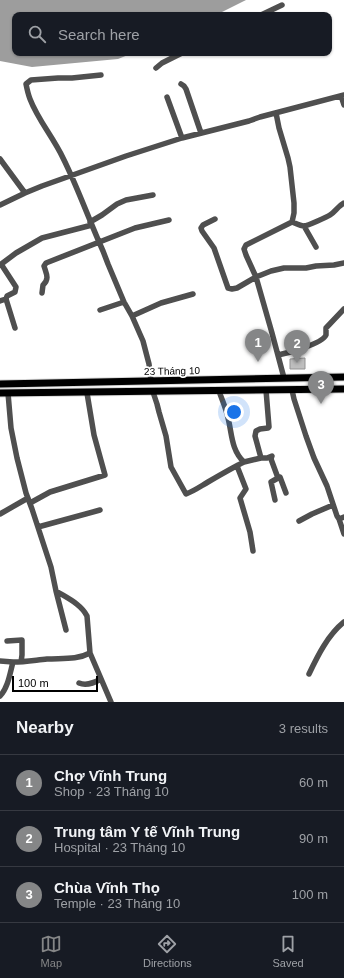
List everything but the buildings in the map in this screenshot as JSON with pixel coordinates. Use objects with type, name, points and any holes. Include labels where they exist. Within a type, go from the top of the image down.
[{"type":"main road","name":"23 Tháng 10","points":[[0,384],[344,377]]},
{"type":"main road","points":[[151,381],[153,392]]},
{"type":"main road","name":"23 Tháng 10","points":[[0,393],[344,389]]},
{"type":"street","points":[[267,12],[282,5]]},
{"type":"street","points":[[156,68],[162,63],[176,56]]},
{"type":"street","points":[[101,76],[31,80],[26,84],[29,98],[45,128],[57,144],[72,176],[124,302],[143,341],[149,364],[151,381]]},
{"type":"street","points":[[181,84],[186,89],[202,133]]},
{"type":"street","points":[[0,205],[26,193],[126,156],[182,138],[342,96],[344,105]]},
{"type":"street","points":[[167,97],[182,138]]},
{"type":"street","points":[[276,113],[290,167],[294,204],[292,222]]},
{"type":"street","points":[[0,159],[26,193]]},
{"type":"street","points":[[15,328],[3,300],[15,292],[16,287],[1,264],[16,253],[42,238],[91,223],[117,204],[126,200],[153,194]]},
{"type":"street","points":[[284,378],[256,277],[244,249],[246,245],[292,222],[304,226],[330,215],[337,207],[344,203]]},
{"type":"street","points":[[215,219],[203,225],[201,228],[214,248],[228,288],[232,290],[271,271],[284,268],[306,268],[344,263]]},
{"type":"street","points":[[42,293],[43,285],[46,283],[48,278],[44,266],[46,263],[135,228],[169,220]]},
{"type":"street","points":[[304,226],[316,247]]},
{"type":"street","points":[[132,316],[161,303],[193,294]]},
{"type":"street","points":[[100,310],[124,302]]},
{"type":"street","points":[[278,356],[300,350],[322,340],[326,334],[326,328],[344,309]]},
{"type":"street","points":[[261,458],[255,436],[256,431],[269,427],[266,390]]},
{"type":"street","points":[[292,390],[314,458],[337,516],[342,518],[344,534]]},
{"type":"street","points":[[219,391],[229,420],[232,442],[244,462]]},
{"type":"street","points":[[153,392],[166,436],[172,472],[186,494],[244,462],[272,456],[271,459],[278,478],[280,477],[286,493]]},
{"type":"street","points":[[8,393],[11,428],[21,477],[51,567],[66,630]]},
{"type":"street","points":[[0,514],[50,492],[105,475],[94,435],[87,393]]},
{"type":"street","points":[[237,466],[246,490],[240,498],[250,532],[253,551]]},
{"type":"street","points":[[275,500],[271,482],[278,478]]},
{"type":"street","points":[[299,521],[333,505]]},
{"type":"street","points":[[38,527],[100,510]]},
{"type":"street","points":[[56,591],[76,603],[87,616],[90,653],[111,702]]},
{"type":"street","points":[[309,674],[336,629],[344,622]]},
{"type":"street","points":[[7,641],[22,640],[21,662]]},
{"type":"street","points":[[0,661],[21,662],[62,659],[84,656],[90,653]]},
{"type":"street","points":[[0,696],[3,693],[13,662]]},
{"type":"street","points":[[79,683],[90,684],[100,679]]},
{"type":"shaded area","points":[[0,0],[246,0],[222,12],[12,12],[12,56],[126,56],[118,59],[32,67],[0,61]]},
{"type":"place","name":"Chợ Vĩnh Trung","points":[[258,362]]},
{"type":"place","name":"Trung tâm Y tế Vĩnh Trung","points":[[297,363]]},
{"type":"place","name":"Chùa Vĩnh Thọ","points":[[321,404]]}]
